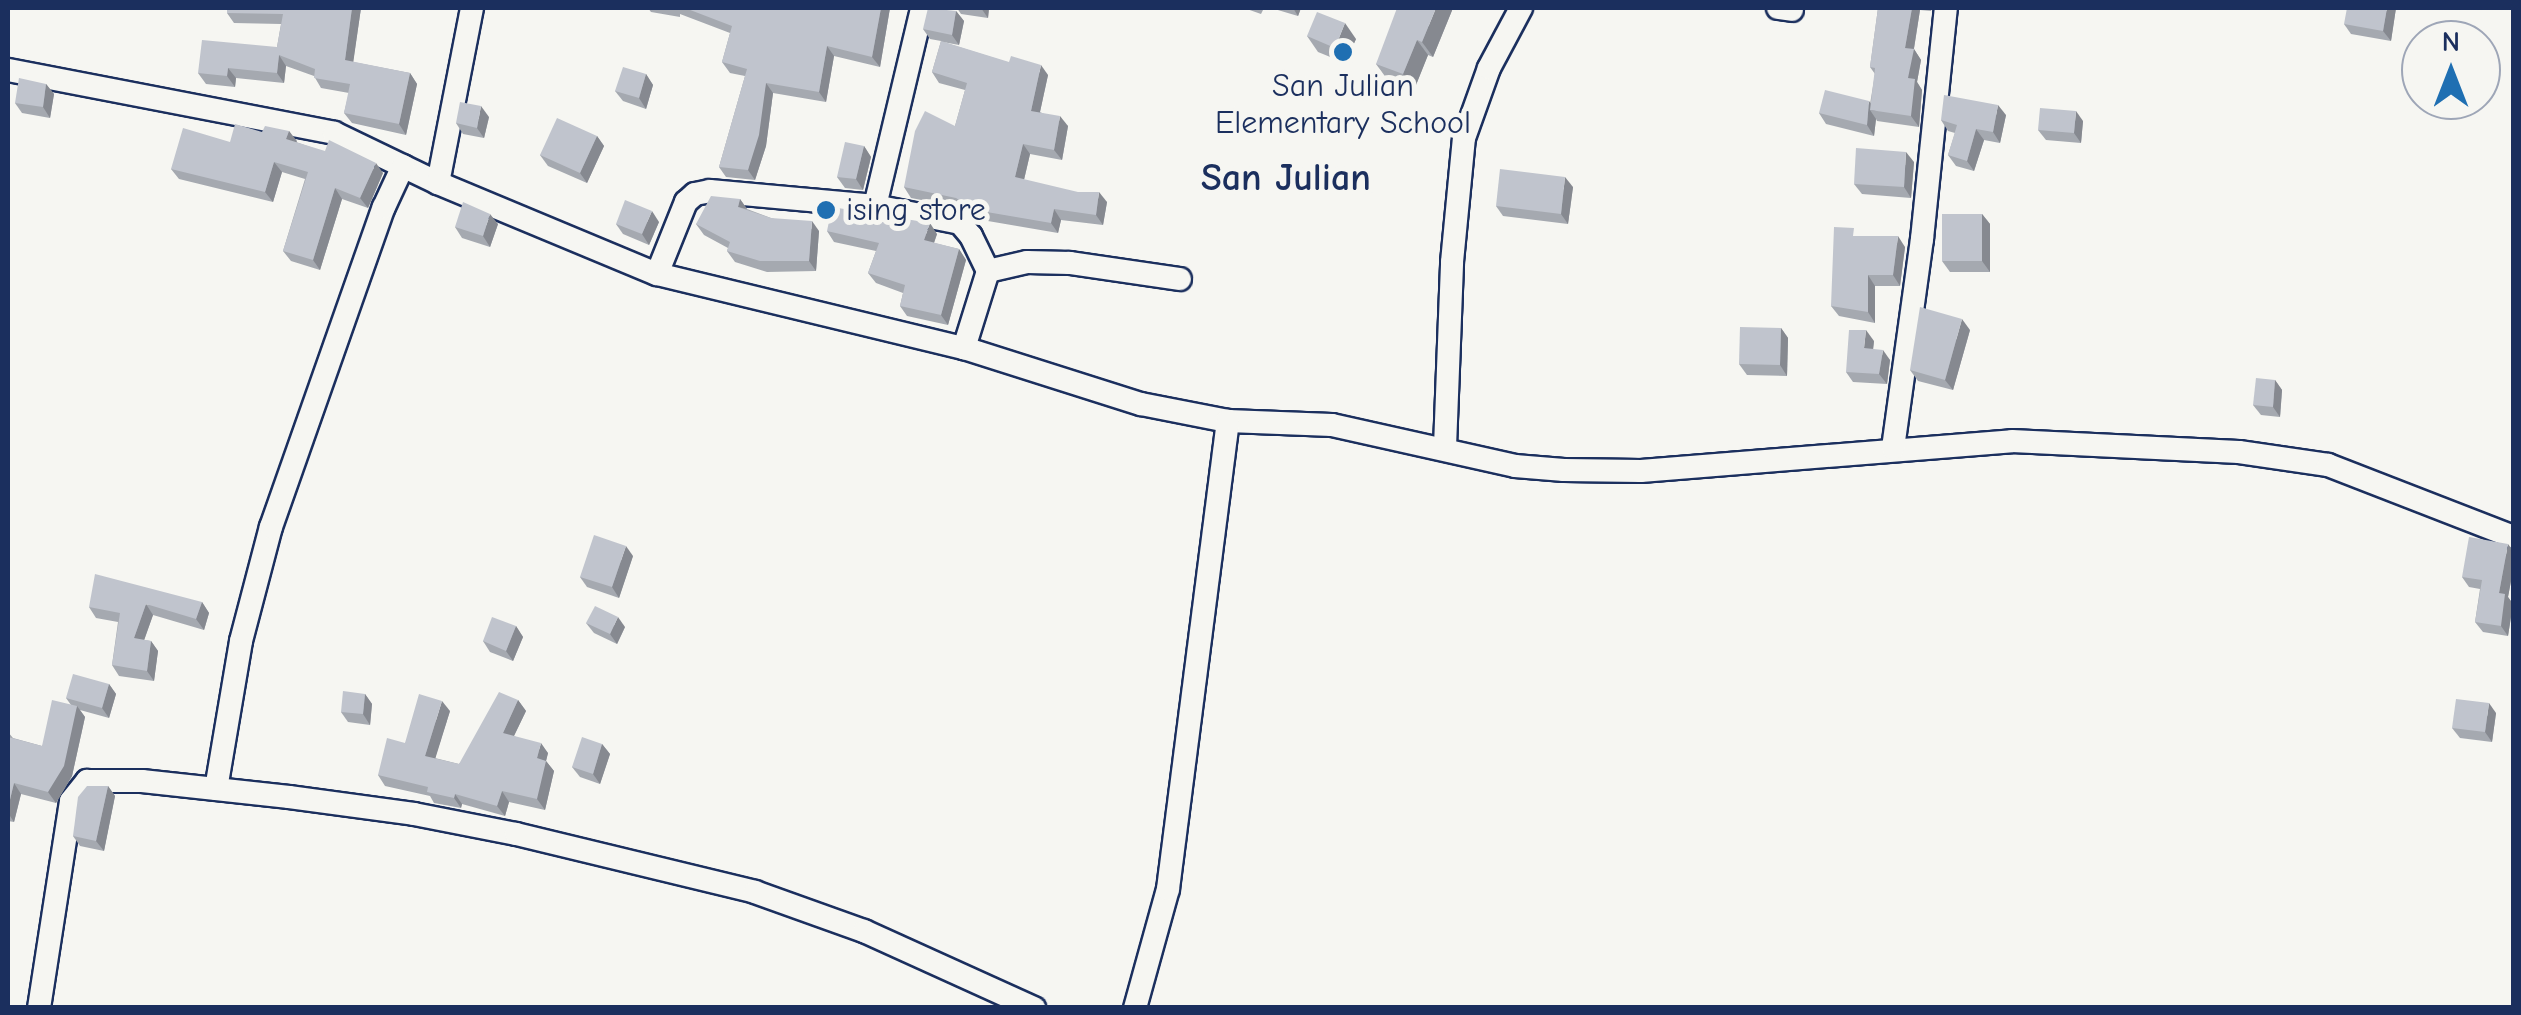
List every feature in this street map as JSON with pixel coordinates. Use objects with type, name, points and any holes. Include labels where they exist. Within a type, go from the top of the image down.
[{"type":"street","points":[[438,183],[472,8]]},
{"type":"street","points":[[875,206],[922,8]]},
{"type":"street","points":[[1445,447],[1452,262],[1464,138],[1489,68],[1521,8]]},
{"type":"street","points":[[1893,448],[1922,238],[1946,8]]},
{"type":"street","points":[[8,70],[54,75],[334,133],[438,183],[657,274],[964,348],[1142,404],[1228,421],[1332,426],[1445,447],[1515,466],[1641,471],[2012,441],[2239,452],[2328,465],[2514,538]]},
{"type":"street","points":[[216,789],[242,641],[271,527],[384,207],[403,166]]},
{"type":"street","points":[[657,274],[686,202],[694,194],[710,191],[875,206],[960,223],[980,251],[988,271],[964,348]]},
{"type":"street","points":[[988,271],[1027,262],[1070,263],[1180,279]]},
{"type":"street","points":[[1136,1008],[1168,889],[1228,421]]},
{"type":"street","points":[[39,1008],[75,790],[87,781],[216,789],[414,814],[755,892],[864,931],[1034,1008]]},
{"type":"building","points":[[227,8],[352,8],[345,60],[410,73],[399,124],[344,113],[350,84],[314,78],[315,69],[279,55],[277,73],[228,68],[227,76],[198,73],[202,40],[277,47],[283,14],[227,13]]},
{"type":"building","points":[[685,8],[881,8],[872,57],[827,46],[819,92],[766,83],[759,135],[748,170],[719,167],[747,69],[722,62],[732,26]]},
{"type":"building","points":[[928,8],[956,11],[952,35],[923,29]]},
{"type":"building","points":[[1397,8],[1436,8],[1403,74],[1376,64]]},
{"type":"building","points":[[1878,8],[1912,8],[1905,48],[1914,49],[1908,78],[1915,79],[1911,116],[1870,110],[1875,68],[1870,67]]},
{"type":"building","points":[[2347,8],[2387,8],[2383,31],[2344,24]]},
{"type":"building","points":[[1317,12],[1345,23],[1335,48],[1307,36]]},
{"type":"building","points":[[941,41],[1009,62],[1011,56],[1041,65],[1031,111],[1060,116],[1054,150],[1023,144],[1015,177],[1078,192],[1099,192],[1096,215],[1054,209],[1051,223],[975,210],[956,198],[904,187],[915,131],[925,111],[955,126],[967,83],[932,72]]},
{"type":"building","points":[[623,67],[646,74],[639,98],[615,91]]},
{"type":"building","points":[[19,78],[46,84],[43,107],[15,103]]},
{"type":"building","points":[[1825,90],[1869,101],[1867,125],[1819,113]]},
{"type":"building","points":[[1944,95],[1998,105],[1993,132],[1976,129],[1967,161],[1948,155],[1957,125],[1941,120]]},
{"type":"building","points":[[460,102],[481,106],[477,128],[456,123]]},
{"type":"building","points":[[2040,108],[2076,111],[2074,133],[2038,130]]},
{"type":"building","points":[[557,118],[597,136],[580,173],[540,155]]},
{"type":"building","points":[[235,124],[262,132],[265,126],[289,131],[286,139],[325,151],[329,140],[376,163],[360,198],[335,188],[313,260],[283,251],[308,172],[274,162],[265,192],[171,169],[183,128],[230,142]]},
{"type":"building","points":[[845,142],[864,146],[856,179],[837,177]]},
{"type":"building","points":[[1856,148],[1906,152],[1904,187],[1854,184]]},
{"type":"building","points":[[1500,169],[1565,177],[1561,214],[1496,206]]},
{"type":"building","points":[[711,196],[740,199],[738,207],[771,218],[812,221],[809,261],[760,261],[727,251],[730,242],[696,224]]},
{"type":"building","points":[[625,200],[652,211],[642,234],[616,224]]},
{"type":"building","points":[[463,202],[490,214],[483,236],[455,227]]},
{"type":"building","points":[[832,207],[930,223],[924,240],[959,249],[941,315],[900,306],[905,285],[868,273],[879,243],[827,231]]},
{"type":"building","points":[[1942,214],[1982,214],[1982,261],[1942,261]]},
{"type":"building","points":[[1834,227],[1854,228],[1853,236],[1898,236],[1893,275],[1868,275],[1868,312],[1831,306]]},
{"type":"building","points":[[1920,307],[1962,319],[1945,380],[1910,370]]},
{"type":"building","points":[[1740,327],[1781,328],[1780,365],[1739,364]]},
{"type":"building","points":[[1849,330],[1866,330],[1864,348],[1883,350],[1879,374],[1846,372]]},
{"type":"building","points":[[2256,378],[2275,380],[2273,407],[2253,405]]},
{"type":"building","points":[[594,535],[626,546],[612,587],[580,577]]},
{"type":"building","points":[[2469,537],[2508,544],[2499,593],[2505,594],[2501,626],[2475,622],[2482,580],[2462,577]]},
{"type":"building","points":[[95,574],[202,602],[196,619],[146,604],[134,638],[151,641],[147,671],[112,665],[120,613],[89,607]]},
{"type":"building","points":[[595,606],[618,617],[610,634],[586,623]]},
{"type":"building","points":[[492,617],[516,626],[506,651],[483,641]]},
{"type":"building","points":[[73,674],[109,684],[102,708],[66,698]]},
{"type":"building","points":[[343,691],[365,694],[363,714],[341,712]]},
{"type":"building","points":[[499,692],[518,700],[503,733],[541,743],[537,758],[546,761],[537,799],[502,791],[497,806],[455,794],[454,798],[427,792],[428,787],[378,775],[387,738],[405,743],[419,694],[442,701],[425,756],[459,764]]},
{"type":"building","points":[[2456,699],[2489,703],[2485,732],[2452,728]]},
{"type":"building","points":[[52,700],[77,706],[64,766],[48,792],[14,783],[8,808],[8,737],[42,746]]},
{"type":"building","points":[[582,737],[602,744],[593,774],[572,767]]},
{"type":"building","points":[[87,786],[108,786],[96,841],[73,836],[78,797]]},
{"type":"place","name":"San Julian Elementary School","points":[[1343,52]]},
{"type":"place","name":"ising store","points":[[826,210]]},
{"type":"district","name":"San Julian","points":[[1286,179]]}]
